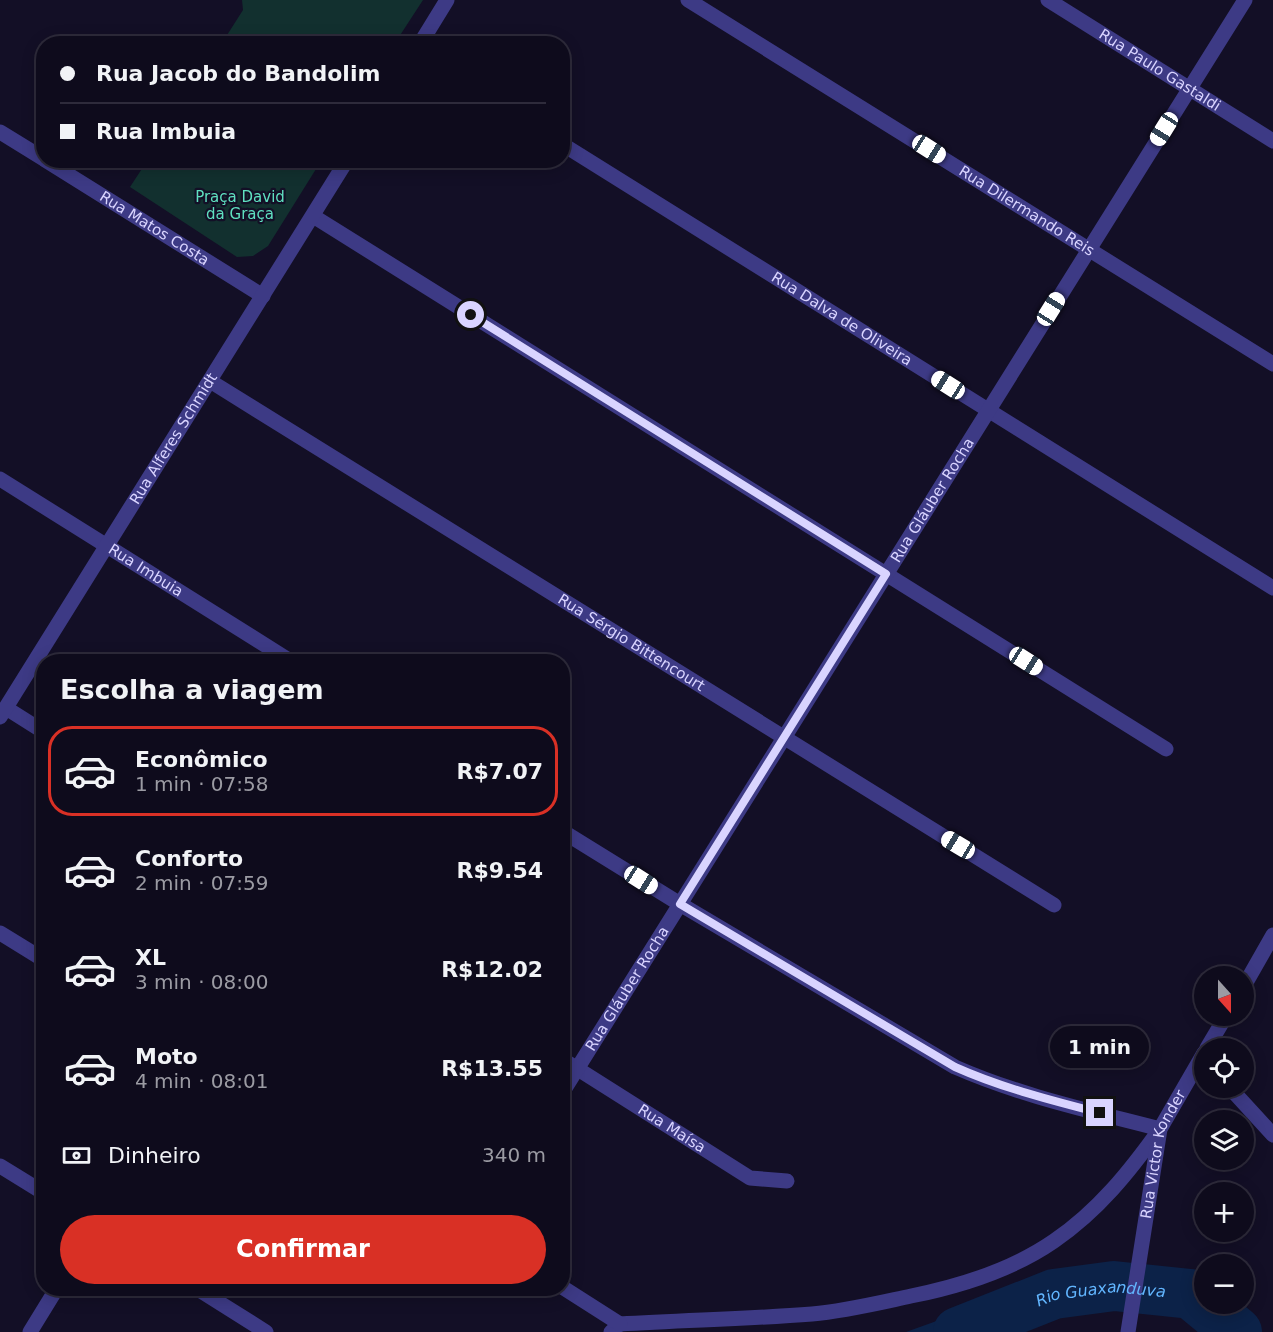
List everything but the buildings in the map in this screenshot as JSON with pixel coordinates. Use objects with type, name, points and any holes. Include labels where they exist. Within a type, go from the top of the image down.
[{"type":"street","points":[[425,36],[447,0]]},
{"type":"street","name":"Rua Dilermando Reis","points":[[688,0],[1273,364]]},
{"type":"street","name":"Rua Paulo Gastaldi","points":[[1048,0],[1273,141]]},
{"type":"street","name":"Rua Gláuber Rocha","points":[[570,1081],[1245,0]]},
{"type":"street","name":"Rua Matos Costa","points":[[0,132],[36,155]]},
{"type":"street","name":"Rua Dalva de Oliveira","points":[[570,149],[1273,588]]},
{"type":"street","name":"Rua Matos Costa","points":[[57,168],[263,296]]},
{"type":"street","name":"Rua Alferes Schmidt","points":[[39,654],[342,168]]},
{"type":"street","points":[[313,216],[1166,749]]},
{"type":"street","name":"Rua Sérgio Bittencourt","points":[[210,381],[1054,905]]},
{"type":"street","name":"Rua Imbuia","points":[[0,479],[279,654]]},
{"type":"street","name":"Rua Alferes Schmidt","points":[[3,712],[36,659]]},
{"type":"street","points":[[3,712],[36,728]]},
{"type":"street","points":[[570,836],[955,1067],[988,1082],[1020,1092],[1160,1129],[1129,1172],[1088,1215],[1054,1241],[997,1271],[972,1281],[846,1310],[616,1328],[570,1293]]},
{"type":"street","points":[[0,933],[36,955]]},
{"type":"street","points":[[1254,968],[1273,935]]},
{"type":"street","name":"Rua Maísa","points":[[570,1064],[750,1178],[787,1181]]},
{"type":"street","name":"Rua Victor Konder","points":[[1129,1326],[1160,1129],[1194,1072]]},
{"type":"street","points":[[1239,1098],[1273,1135]]},
{"type":"street","points":[[0,1166],[36,1188]]},
{"type":"street","points":[[30,1332],[52,1296]]},
{"type":"street","points":[[209,1296],[266,1332]]},
{"type":"green space","points":[[242,0],[423,0],[400,36],[226,36],[243,10]]},
{"type":"green space","name":"Praça David da Graça","points":[[142,168],[317,168],[268,246],[253,256],[237,257],[130,187]]},
{"type":"water","points":[[1110,1267],[1114,1286],[1026,1299],[992,1311],[957,1332],[906,1332],[956,1314],[1023,1283]]},
{"type":"waterway","name":"Rio Guaxanduva","points":[[958,1332],[1054,1294],[1114,1286],[1191,1294],[1237,1332]]},
{"type":"route","points":[[471,315],[886,574],[680,904],[955,1067],[988,1082],[1100,1113]]}]
